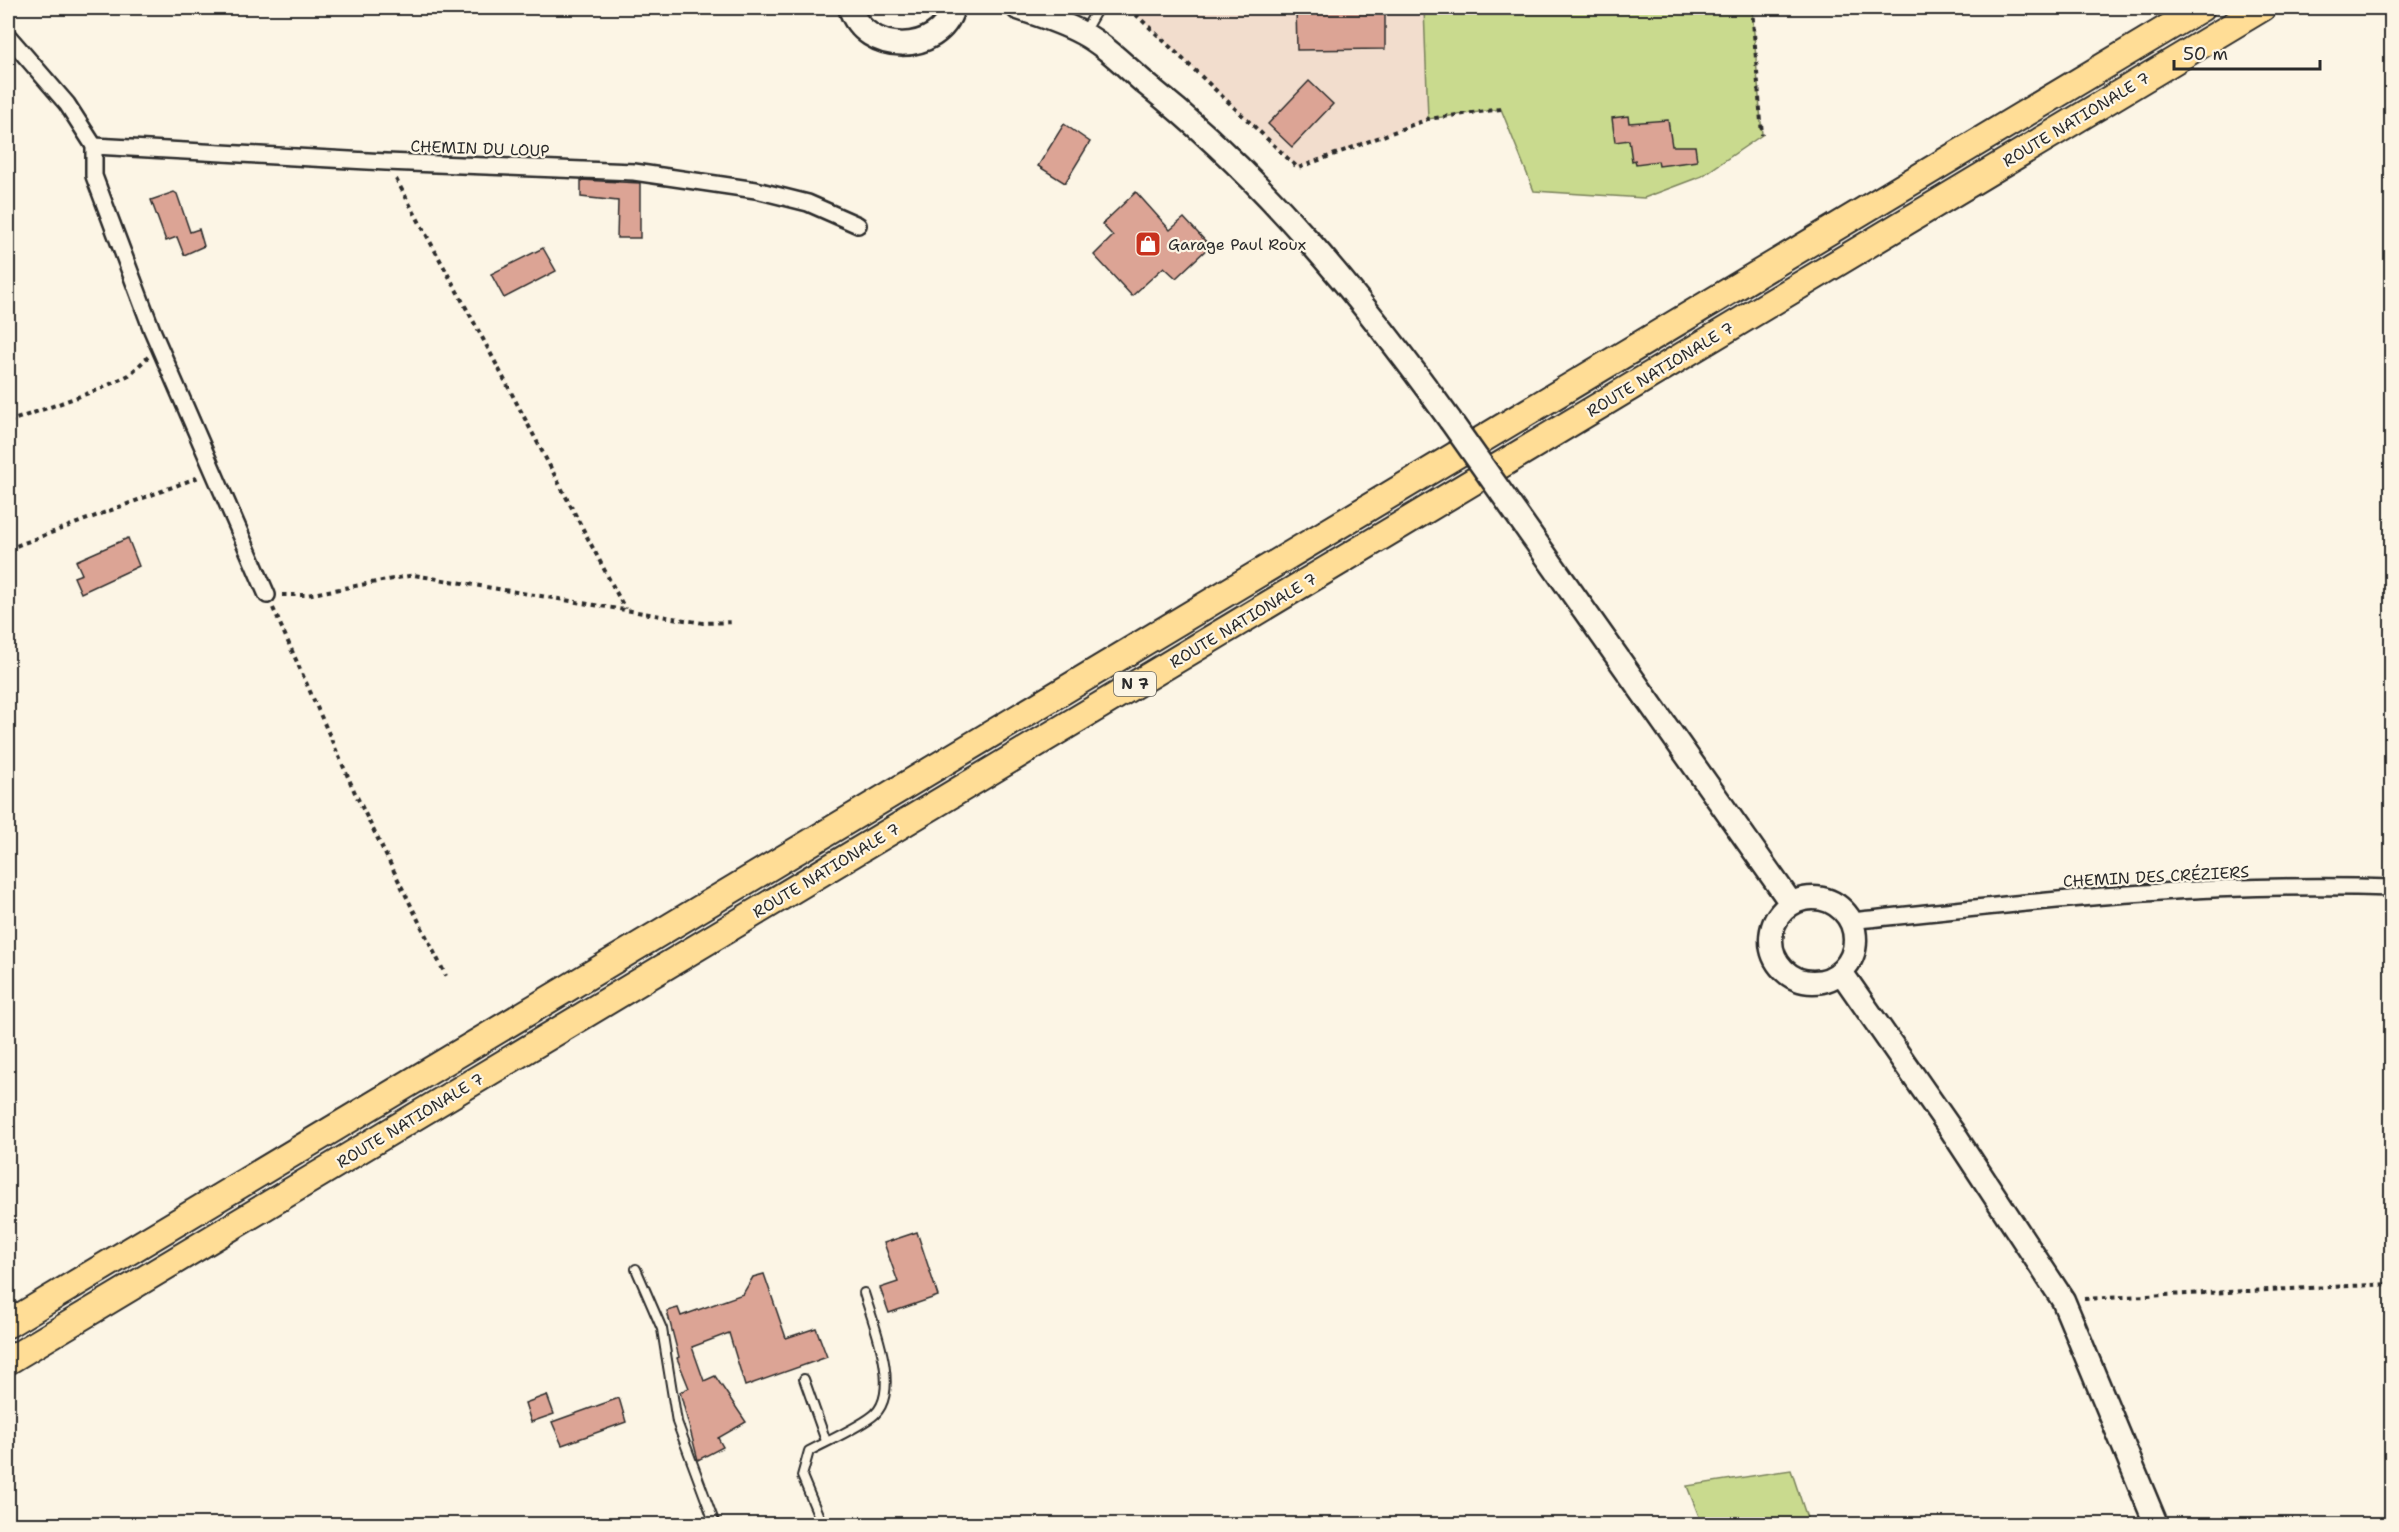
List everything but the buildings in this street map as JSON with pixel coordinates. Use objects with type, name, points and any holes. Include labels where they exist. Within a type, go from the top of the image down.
[{"type":"highway","name":"ROUTE NATIONALE 7","points":[[8,1323],[2201,8]]},
{"type":"highway","name":"ROUTE NATIONALE 7","points":[[8,1361],[2262,8]]},
{"type":"main road","points":[[850,8],[861,27],[875,38],[892,44],[910,44],[928,38],[942,27],[953,8]]},
{"type":"main road","points":[[1018,8],[1083,34],[1188,117],[1294,224],[1384,328],[1791,903]]},
{"type":"main road","points":[[1804,898],[1818,898],[1831,902],[1851,921],[1855,948],[1850,961],[1841,972],[1829,980],[1815,983],[1801,982],[1788,975],[1778,965],[1772,952],[1770,938],[1773,924],[1780,912],[1791,903],[1804,898]]},
{"type":"main road","points":[[1841,972],[1952,1131],[2063,1300],[2156,1524]]},
{"type":"street","points":[[8,36],[67,104],[94,146],[94,176],[159,345],[267,595]]},
{"type":"street","name":"CHEMIN DU LOUP","points":[[94,146],[386,162],[634,172],[696,179],[756,190],[808,203],[858,225]]},
{"type":"street","name":"CHEMIN DES CRÉZIERS","points":[[1851,921],[2114,893],[2348,886],[2391,888]]},
{"type":"lane","points":[[1083,34],[1098,8]]},
{"type":"lane","points":[[636,1269],[662,1329],[677,1422],[716,1524]]},
{"type":"lane","points":[[822,1524],[810,1501],[802,1476],[809,1451],[875,1414],[887,1392],[881,1353],[864,1293]]},
{"type":"lane","points":[[804,1379],[826,1442]]},
{"type":"path","points":[[1129,8],[1298,168],[1428,119],[1501,109]]},
{"type":"path","points":[[1752,8],[1762,135]]},
{"type":"path","points":[[386,162],[483,339],[626,610]]},
{"type":"path","points":[[8,422],[100,389],[129,375],[159,345]]},
{"type":"path","points":[[8,549],[213,471]]},
{"type":"path","points":[[446,976],[356,795],[267,595],[307,595],[414,575],[703,623],[735,622]]},
{"type":"path","points":[[2063,1300],[2391,1284]]},
{"type":"shaded area","points":[[1129,8],[1424,8],[1428,119],[1298,168]]},
{"type":"green space","points":[[1424,8],[1752,8],[1762,135],[1702,176],[1644,198],[1534,191],[1501,109],[1428,119]]},
{"type":"green space","points":[[1791,1470],[1809,1524],[1702,1524],[1687,1486]]},
{"type":"place","name":"Garage Paul Roux","points":[[1148,244]]}]
